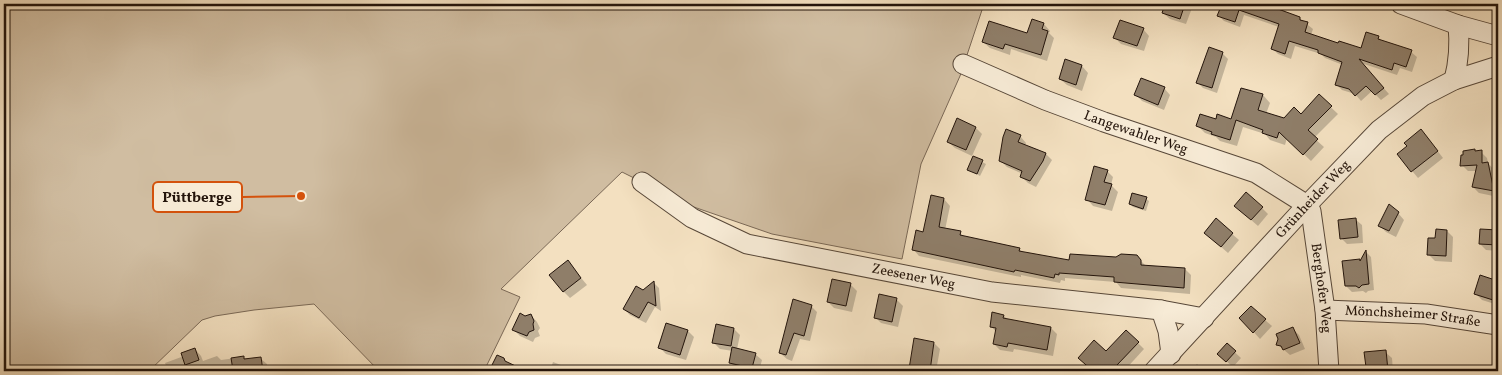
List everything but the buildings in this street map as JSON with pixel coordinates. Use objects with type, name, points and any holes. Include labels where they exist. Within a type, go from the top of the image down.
[{"type":"street","points":[[1401,4],[1458,25],[1498,36]]},
{"type":"street","points":[[1454,80],[1459,60],[1460,42],[1458,25]]},
{"type":"street","name":"Langewahler Weg","points":[[963,64],[1045,100],[1104,122],[1256,173],[1307,205]]},
{"type":"street","name":"Grünheider Weg","points":[[1154,371],[1379,130],[1423,96],[1454,80],[1498,66]]},
{"type":"street","name":"Zeesener Weg","points":[[642,182],[692,218],[747,244],[992,292],[1161,310],[1204,318]]},
{"type":"street","name":"Berghofer Weg","points":[[1307,205],[1311,211],[1325,310],[1329,371]]},
{"type":"street","points":[[1161,310],[1168,331],[1171,354]]},
{"type":"street","name":"Mönchsheimer Straße","points":[[1325,310],[1426,314],[1498,325]]},
{"type":"shaded area","points":[[4,4],[984,4],[960,76],[921,164],[902,259],[772,234],[688,205],[622,172],[501,289],[520,297],[484,371],[379,371],[314,304],[254,310],[202,320],[149,371],[4,371]]},
{"type":"place","name":"Püttberge","points":[[301,196]]}]
